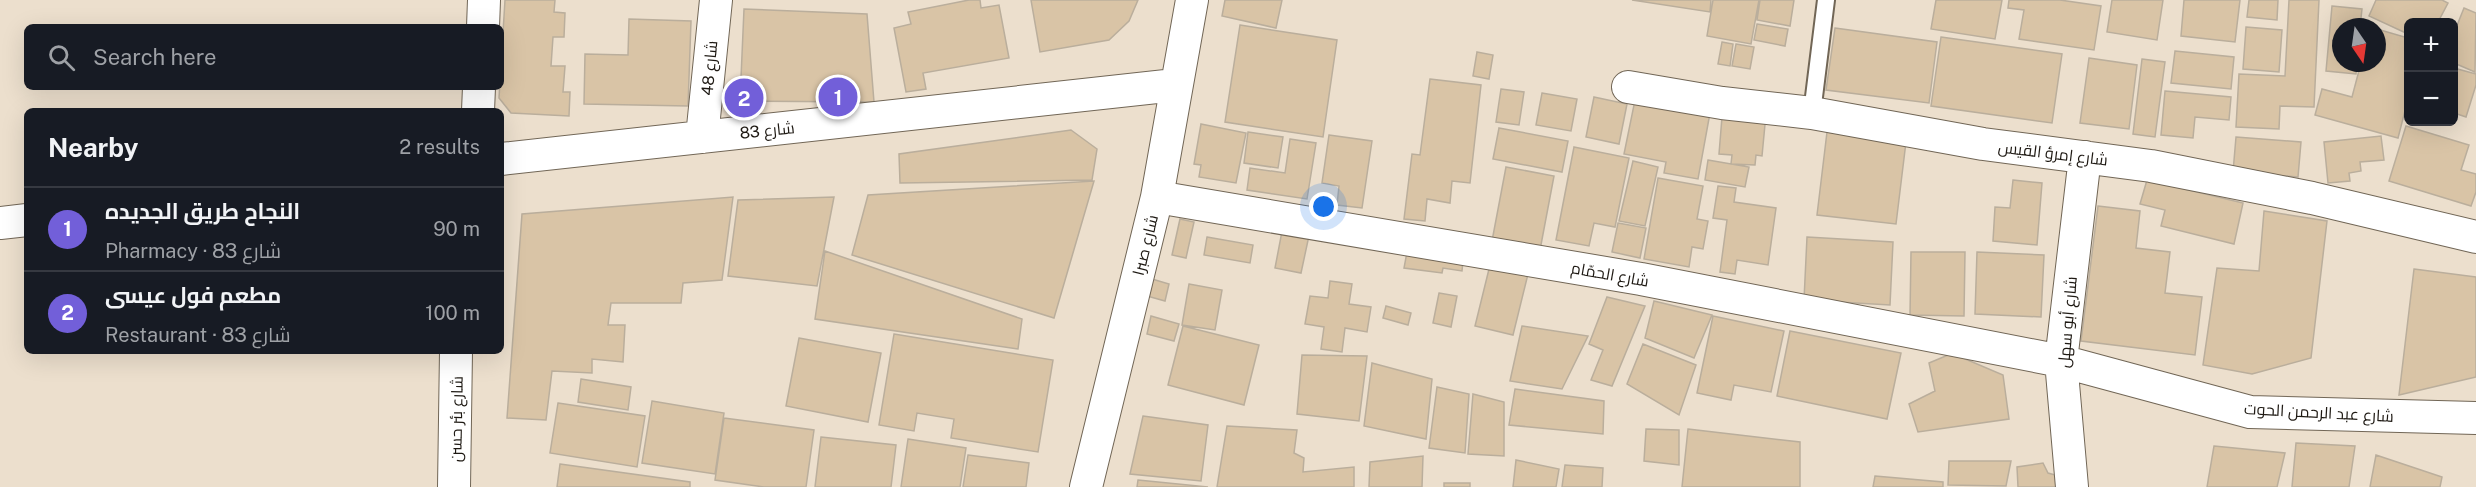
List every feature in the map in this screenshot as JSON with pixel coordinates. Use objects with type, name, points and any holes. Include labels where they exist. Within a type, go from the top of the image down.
[{"type":"street","points":[[483,24],[484,0]]},
{"type":"street","name":"شارع 48","points":[[702,137],[716,0]]},
{"type":"street","name":"شارع صبرا","points":[[1086,487],[1157,196],[1192,0]]},
{"type":"street","name":"شارع 83","points":[[504,159],[1175,85]]},
{"type":"street","name":"شارع إمرؤ القيس","points":[[1628,87],[1722,103],[1812,113],[1983,144],[2151,166],[2312,198],[2476,237]]},
{"type":"street","points":[[478,108],[479,90]]},
{"type":"street","name":"شارع أبو سهل","points":[[2072,487],[2061,361],[2085,157]]},
{"type":"street","name":"شارع الحمّام","points":[[1157,196],[1641,279],[2061,361]]},
{"type":"street","points":[[0,223],[24,220]]},
{"type":"street","name":"شارع بئر حسن","points":[[454,487],[456,354]]},
{"type":"street","name":"شارع عبد الرحمن الحوت","points":[[2061,361],[2250,412],[2476,418]]},
{"type":"lane","points":[[1812,113],[1826,0]]},
{"type":"building","points":[[505,0],[555,0],[554,12],[565,13],[564,37],[553,37],[551,66],[565,66],[563,92],[570,92],[569,116],[511,113],[499,98],[499,90],[504,90]]},
{"type":"building","points":[[969,0],[980,0],[981,8],[999,5],[1009,58],[923,73],[926,89],[906,92],[894,28],[911,24],[908,12]]},
{"type":"building","points":[[1031,0],[1138,0],[1129,21],[1109,40],[1040,52]]},
{"type":"building","points":[[1225,0],[1282,0],[1276,28],[1222,16]]},
{"type":"building","points":[[1632,0],[1711,0],[1710,12]]},
{"type":"building","points":[[1713,0],[1759,0],[1751,44],[1707,36]]},
{"type":"building","points":[[1760,0],[1794,0],[1790,26],[1757,20]]},
{"type":"building","points":[[1936,0],[2002,0],[1995,39],[1931,29]]},
{"type":"building","points":[[2009,0],[2060,0],[2101,6],[2094,50],[2019,39],[2024,10],[2008,8]]},
{"type":"building","points":[[2112,0],[2163,0],[2157,40],[2107,32]]},
{"type":"building","points":[[2184,0],[2240,0],[2235,42],[2181,36]]},
{"type":"building","points":[[2249,0],[2278,0],[2277,20],[2247,17]]},
{"type":"building","points":[[2289,0],[2319,0],[2314,107],[2280,106],[2279,129],[2236,127],[2239,74],[2285,76]]},
{"type":"building","points":[[2376,0],[2442,0],[2448,3],[2440,18],[2404,18],[2404,32],[2386,24],[2386,18],[2369,16]]},
{"type":"building","points":[[2332,6],[2362,9],[2361,18],[2332,18],[2332,72],[2326,71]]},
{"type":"building","points":[[2464,8],[2476,13],[2475,72],[2458,65],[2458,23]]},
{"type":"building","points":[[744,9],[867,14],[874,102],[740,101]]},
{"type":"building","points":[[629,19],[691,21],[688,106],[584,104],[585,54],[628,55]]},
{"type":"building","points":[[1757,24],[1788,29],[1785,46],[1754,40]]},
{"type":"building","points":[[1240,25],[1337,40],[1323,137],[1225,122]]},
{"type":"building","points":[[2246,27],[2282,30],[2279,72],[2243,69]]},
{"type":"building","points":[[1835,28],[1937,42],[1929,103],[1826,90]]},
{"type":"building","points":[[2386,32],[2404,37],[2404,115],[2398,138],[2315,115],[2322,89],[2352,97],[2359,72],[2386,72]]},
{"type":"building","points":[[1941,37],[2062,54],[2052,123],[1931,106]]},
{"type":"building","points":[[1722,42],[1733,44],[1730,66],[1718,64]]},
{"type":"building","points":[[1736,44],[1754,47],[1750,69],[1732,66]]},
{"type":"building","points":[[2175,51],[2234,57],[2231,89],[2171,83]]},
{"type":"building","points":[[1477,52],[1493,55],[1489,79],[1473,76]]},
{"type":"building","points":[[2089,58],[2137,65],[2129,129],[2080,123]]},
{"type":"building","points":[[2142,59],[2165,62],[2155,137],[2133,134]]},
{"type":"building","points":[[2458,69],[2476,74],[2476,85],[2466,117],[2458,114]]},
{"type":"building","points":[[1430,79],[1481,85],[1470,183],[1452,181],[1450,203],[1427,199],[1425,221],[1404,219],[1412,154],[1420,155]]},
{"type":"building","points":[[1501,89],[1524,92],[1519,125],[1496,122]]},
{"type":"building","points":[[2165,91],[2231,97],[2229,120],[2195,117],[2193,138],[2161,135]]},
{"type":"building","points":[[1542,93],[1577,99],[1571,131],[1536,125]]},
{"type":"building","points":[[1594,97],[1627,104],[1619,144],[1586,137]]},
{"type":"building","points":[[1635,100],[1710,113],[1698,179],[1664,173],[1666,162],[1624,154]]},
{"type":"building","points":[[1766,114],[1762,156],[1756,155],[1755,165],[1731,164],[1732,155],[1719,154],[1722,117]]},
{"type":"building","points":[[1201,124],[1246,133],[1236,183],[1199,177],[1201,165],[1194,164]]},
{"type":"building","points":[[2406,126],[2469,145],[2461,170],[2476,174],[2476,192],[2471,206],[2389,181]]},
{"type":"building","points":[[1499,128],[1568,141],[1562,172],[1493,159]]},
{"type":"building","points":[[1071,130],[1097,149],[1092,180],[900,183],[899,154]]},
{"type":"building","points":[[1248,132],[1283,137],[1278,168],[1244,163]]},
{"type":"building","points":[[1827,132],[1906,142],[1896,224],[1817,215]]},
{"type":"building","points":[[1329,135],[1372,141],[1362,208],[1337,205],[1339,186],[1322,183]]},
{"type":"building","points":[[2381,136],[2384,160],[2360,162],[2361,171],[2349,173],[2350,181],[2328,183],[2324,142]]},
{"type":"building","points":[[2236,137],[2301,142],[2298,177],[2233,172]]},
{"type":"building","points":[[1290,139],[1316,143],[1307,199],[1247,190],[1250,168],[1285,173]]},
{"type":"building","points":[[1574,147],[1629,158],[1615,227],[1594,223],[1589,246],[1556,240]]},
{"type":"building","points":[[1708,160],[1749,167],[1745,187],[1705,180]]},
{"type":"building","points":[[1633,161],[1658,167],[1645,226],[1619,221]]},
{"type":"building","points":[[1506,167],[1554,176],[1540,250],[1492,241]]},
{"type":"building","points":[[1658,178],[1703,186],[1697,219],[1708,221],[1703,249],[1692,247],[1689,267],[1644,259]]},
{"type":"building","points":[[2013,180],[2042,183],[2037,245],[1993,241],[1995,207],[2010,208]]},
{"type":"building","points":[[2147,180],[2243,203],[2234,244],[2161,226],[2165,210],[2140,204]]},
{"type":"building","points":[[1094,181],[1054,318],[852,255],[868,195]]},
{"type":"building","points":[[1718,186],[1736,188],[1734,202],[1776,208],[1768,265],[1737,260],[1735,274],[1720,272],[1727,220],[1713,218]]},
{"type":"building","points":[[733,197],[722,280],[683,283],[681,303],[611,303],[608,325],[625,325],[623,362],[592,359],[592,373],[552,371],[546,420],[507,418],[522,214]]},
{"type":"building","points":[[834,197],[817,286],[728,276],[738,200]]},
{"type":"building","points":[[2098,206],[2140,211],[2136,248],[2170,252],[2165,293],[2202,297],[2195,355],[2081,341]]},
{"type":"building","points":[[2264,211],[2327,221],[2311,358],[2252,374],[2203,365],[2217,268],[2259,271]]},
{"type":"building","points":[[1180,219],[1194,222],[1186,258],[1172,255]]},
{"type":"building","points":[[1618,223],[1646,228],[1640,258],[1612,252]]},
{"type":"building","points":[[1283,226],[1310,231],[1301,273],[1275,268]]},
{"type":"building","points":[[1207,237],[1253,245],[1250,263],[1204,255]]},
{"type":"building","points":[[1807,237],[1893,242],[1890,305],[1804,300]]},
{"type":"building","points":[[825,251],[1022,319],[1018,349],[815,319]]},
{"type":"building","points":[[1407,252],[1463,261],[1462,271],[1443,268],[1442,273],[1404,268]]},
{"type":"building","points":[[1911,252],[1965,252],[1964,316],[1910,315]]},
{"type":"building","points":[[1977,252],[2044,255],[2041,317],[1975,314]]},
{"type":"building","points":[[1490,265],[1528,274],[1513,335],[1475,326]]},
{"type":"building","points":[[2414,269],[2476,277],[2476,377],[2399,395]]},
{"type":"building","points":[[1152,279],[1169,284],[1165,301],[1147,296]]},
{"type":"building","points":[[1330,281],[1352,284],[1349,304],[1371,307],[1367,332],[1345,328],[1342,352],[1321,349],[1324,327],[1305,324],[1310,296],[1328,298]]},
{"type":"building","points":[[1189,284],[1222,290],[1215,330],[1182,325]]},
{"type":"building","points":[[1439,293],[1457,296],[1451,327],[1433,323]]},
{"type":"building","points":[[1607,297],[1645,306],[1612,386],[1591,380],[1603,350],[1589,344]]},
{"type":"building","points":[[1654,301],[1712,315],[1694,358],[1645,338]]},
{"type":"building","points":[[1386,306],[1411,313],[1408,325],[1383,318]]},
{"type":"building","points":[[1151,316],[1179,324],[1174,341],[1147,334]]},
{"type":"building","points":[[1713,316],[1784,331],[1771,392],[1734,385],[1731,400],[1697,393]]},
{"type":"building","points":[[1183,326],[1259,345],[1244,405],[1168,385]]},
{"type":"building","points":[[1522,326],[1588,336],[1562,389],[1510,381]]},
{"type":"building","points":[[1790,331],[1901,353],[1887,419],[1777,396]]},
{"type":"building","points":[[894,334],[1053,360],[1038,452],[951,438],[954,419],[917,413],[914,431],[879,425]]},
{"type":"building","points":[[799,338],[881,353],[868,422],[786,406]]},
{"type":"building","points":[[1643,344],[1696,365],[1679,415],[1627,384]]},
{"type":"building","points":[[1302,355],[1367,356],[1359,421],[1297,414]]},
{"type":"building","points":[[1948,355],[1963,358],[2003,375],[2009,419],[1918,432],[1909,404],[1935,391],[1929,363]]},
{"type":"building","points":[[1372,363],[1432,379],[1426,439],[1364,426]]},
{"type":"building","points":[[581,379],[631,387],[628,410],[578,402]]},
{"type":"building","points":[[1437,387],[1469,394],[1465,453],[1429,448]]},
{"type":"building","points":[[1515,389],[1604,401],[1603,434],[1509,425]]},
{"type":"building","points":[[1473,394],[1504,402],[1504,456],[1468,454]]},
{"type":"building","points":[[652,401],[724,413],[715,474],[642,463]]},
{"type":"building","points":[[558,403],[645,416],[637,467],[550,453]]},
{"type":"building","points":[[1143,416],[1208,425],[1201,481],[1130,474]]},
{"type":"building","points":[[724,418],[814,430],[806,487],[764,487],[715,480]]},
{"type":"building","points":[[1227,426],[1297,430],[1294,453],[1304,458],[1303,472],[1354,467],[1354,487],[1217,487]]},
{"type":"building","points":[[1646,429],[1679,430],[1679,465],[1644,461]]},
{"type":"building","points":[[1688,429],[1800,442],[1800,487],[1682,487]]},
{"type":"building","points":[[821,437],[896,445],[891,487],[815,487]]},
{"type":"building","points":[[908,439],[966,448],[960,487],[901,487]]},
{"type":"building","points":[[2296,443],[2355,446],[2349,487],[2292,487]]},
{"type":"building","points":[[2214,446],[2285,453],[2277,487],[2207,487]]},
{"type":"building","points":[[968,455],[1029,463],[1026,487],[963,487]]},
{"type":"building","points":[[2376,455],[2442,477],[2440,487],[2370,487]]},
{"type":"building","points":[[1423,456],[1422,487],[1369,487],[1370,462]]},
{"type":"building","points":[[1516,460],[1559,469],[1556,487],[1513,487]]},
{"type":"building","points":[[1949,461],[2011,461],[2006,486],[1948,485]]},
{"type":"building","points":[[2043,463],[2048,473],[2059,476],[2061,487],[2018,487],[2017,467]]},
{"type":"building","points":[[560,464],[690,482],[690,487],[557,487]]},
{"type":"building","points":[[1565,465],[1603,468],[1602,487],[1562,487]]},
{"type":"building","points":[[1875,476],[1943,482],[1943,487],[1873,487]]},
{"type":"building","points":[[1138,480],[1208,487],[1137,487]]},
{"type":"building","points":[[1444,483],[1470,483],[1470,487],[1444,487]]},
{"type":"place","name":"النجاح طريق الجديده","points":[[838,97]]},
{"type":"place","name":"مطعم فول عيسى","points":[[744,98]]}]
